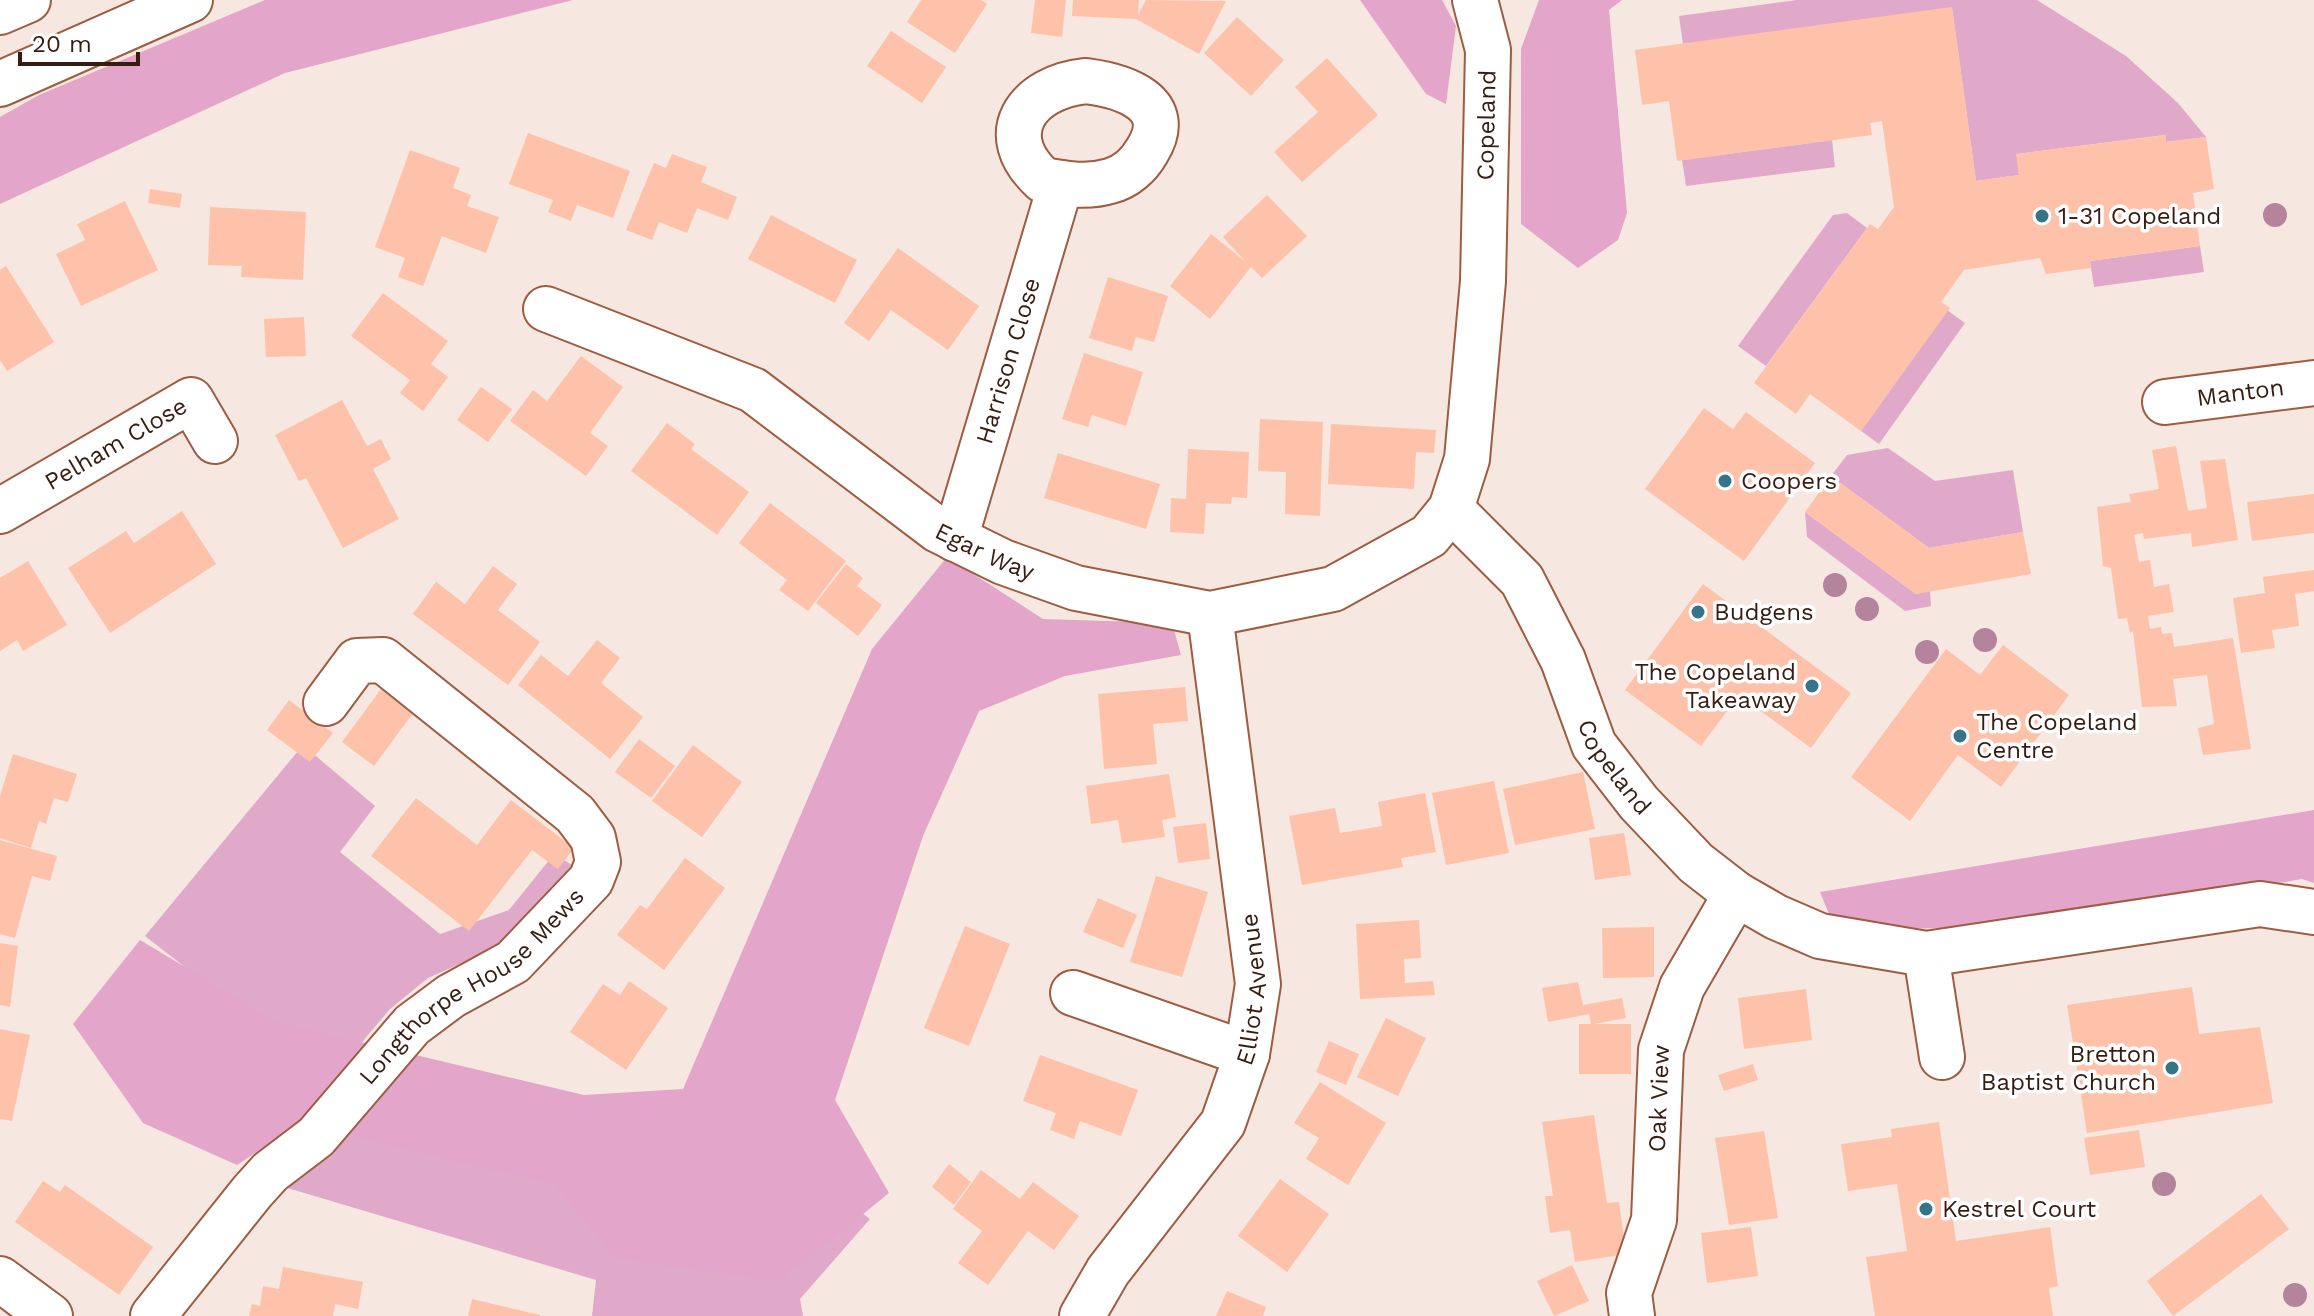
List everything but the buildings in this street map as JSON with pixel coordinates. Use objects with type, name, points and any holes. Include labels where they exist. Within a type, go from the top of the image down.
[{"type":"street","points":[[0,12],[28,0]]},
{"type":"street","points":[[0,84],[190,0]]},
{"type":"street","name":"Copeland","points":[[1475,0],[1488,50],[1483,281],[1467,459],[1451,509],[1522,580],[1563,660],[1594,745],[1639,803],[1696,863],[1736,894],[1776,917],[1820,936],[1926,954],[2260,904],[2314,912]]},
{"type":"street","name":"Copeland","points":[[1488,50],[1506,0]]},
{"type":"street","name":"Harrison Close","points":[[955,539],[1061,183]]},
{"type":"street","name":"Egar Way","points":[[546,309],[753,390],[938,530],[1003,562],[1076,588],[1210,614],[1333,589],[1429,536],[1451,509]]},
{"type":"street","name":"Manton","points":[[2165,402],[2314,383]]},
{"type":"street","name":"Pelham Close","points":[[0,511],[191,400],[215,441]]},
{"type":"street","name":"Elliot Avenue","points":[[1082,1316],[1108,1271],[1223,1123],[1247,1054],[1258,984],[1210,614]]},
{"type":"street","name":"Longthorpe House Mews","points":[[153,1316],[252,1192],[270,1172],[316,1137],[412,1025],[451,996],[513,962],[591,880],[598,862],[593,838],[575,814],[383,660],[357,661],[326,703]]},
{"type":"street","name":"Oak View","points":[[1632,1316],[1629,1293],[1654,1220],[1661,1050],[1682,987],[1736,894]]},
{"type":"street","points":[[1926,954],[1942,1057]]},
{"type":"street","points":[[1073,993],[1247,1054]]},
{"type":"street","points":[[0,1279],[50,1316]]},
{"type":"shaded area","points":[[265,0],[573,0],[285,73],[0,204],[0,117],[39,95]]},
{"type":"shaded area","points":[[1360,0],[1442,0],[1456,26],[1446,104],[1426,94]]},
{"type":"shaded area","points":[[1539,0],[1622,0],[1609,10],[1627,213],[1618,240],[1578,268],[1521,224],[1521,49]]},
{"type":"shaded area","points":[[1797,0],[2037,0],[2126,56],[2178,103],[2206,137],[2166,142],[2165,135],[2017,154],[2019,175],[1976,181],[1952,8],[1683,44],[1679,16]]},
{"type":"shaded area","points":[[1832,140],[1835,167],[1686,186],[1682,160]]},
{"type":"shaded area","points":[[1847,213],[1867,228],[1766,366],[1738,346],[1833,215]]},
{"type":"shaded area","points":[[2200,246],[2204,272],[2094,287],[2090,261]]},
{"type":"shaded area","points":[[1947,310],[1965,323],[1879,444],[1861,431]]},
{"type":"shaded area","points":[[1888,448],[1935,481],[2013,470],[2023,532],[1929,548],[1831,476],[1847,455]]},
{"type":"shaded area","points":[[1805,512],[1916,594],[1930,591],[1931,606],[1905,611],[1807,537]]},
{"type":"shaded area","points":[[947,557],[1043,619],[1172,623],[1181,655],[1065,676],[979,711],[923,836],[835,1100],[889,1193],[779,1282],[614,1258],[555,1185],[298,1124],[237,1165],[143,1123],[73,1024],[140,940],[277,1022],[584,1095],[683,1089],[872,649]]},
{"type":"shaded area","points":[[303,745],[375,806],[340,852],[440,934],[509,910],[554,854],[572,865],[500,946],[428,978],[390,1009],[330,1080],[145,936]]},
{"type":"shaded area","points":[[2314,810],[2314,883],[2302,879],[2028,926],[1899,929],[1832,921],[1820,892]]},
{"type":"shaded area","points":[[348,1073],[739,1116],[870,1219],[800,1299],[803,1316],[592,1316],[596,1280],[244,1175]]},
{"type":"place","name":"1-31 Copeland","points":[[2042,216]]},
{"type":"place","name":"Coopers","points":[[1725,481]]},
{"type":"place","name":"Budgens","points":[[1698,612]]},
{"type":"place","name":"The Copeland Takeaway","points":[[1812,686]]},
{"type":"place","name":"The Copeland Centre","points":[[1960,736]]},
{"type":"place","name":"Bretton Baptist Church","points":[[2172,1068]]},
{"type":"place","name":"Kestrel Court","points":[[1926,1209]]}]
